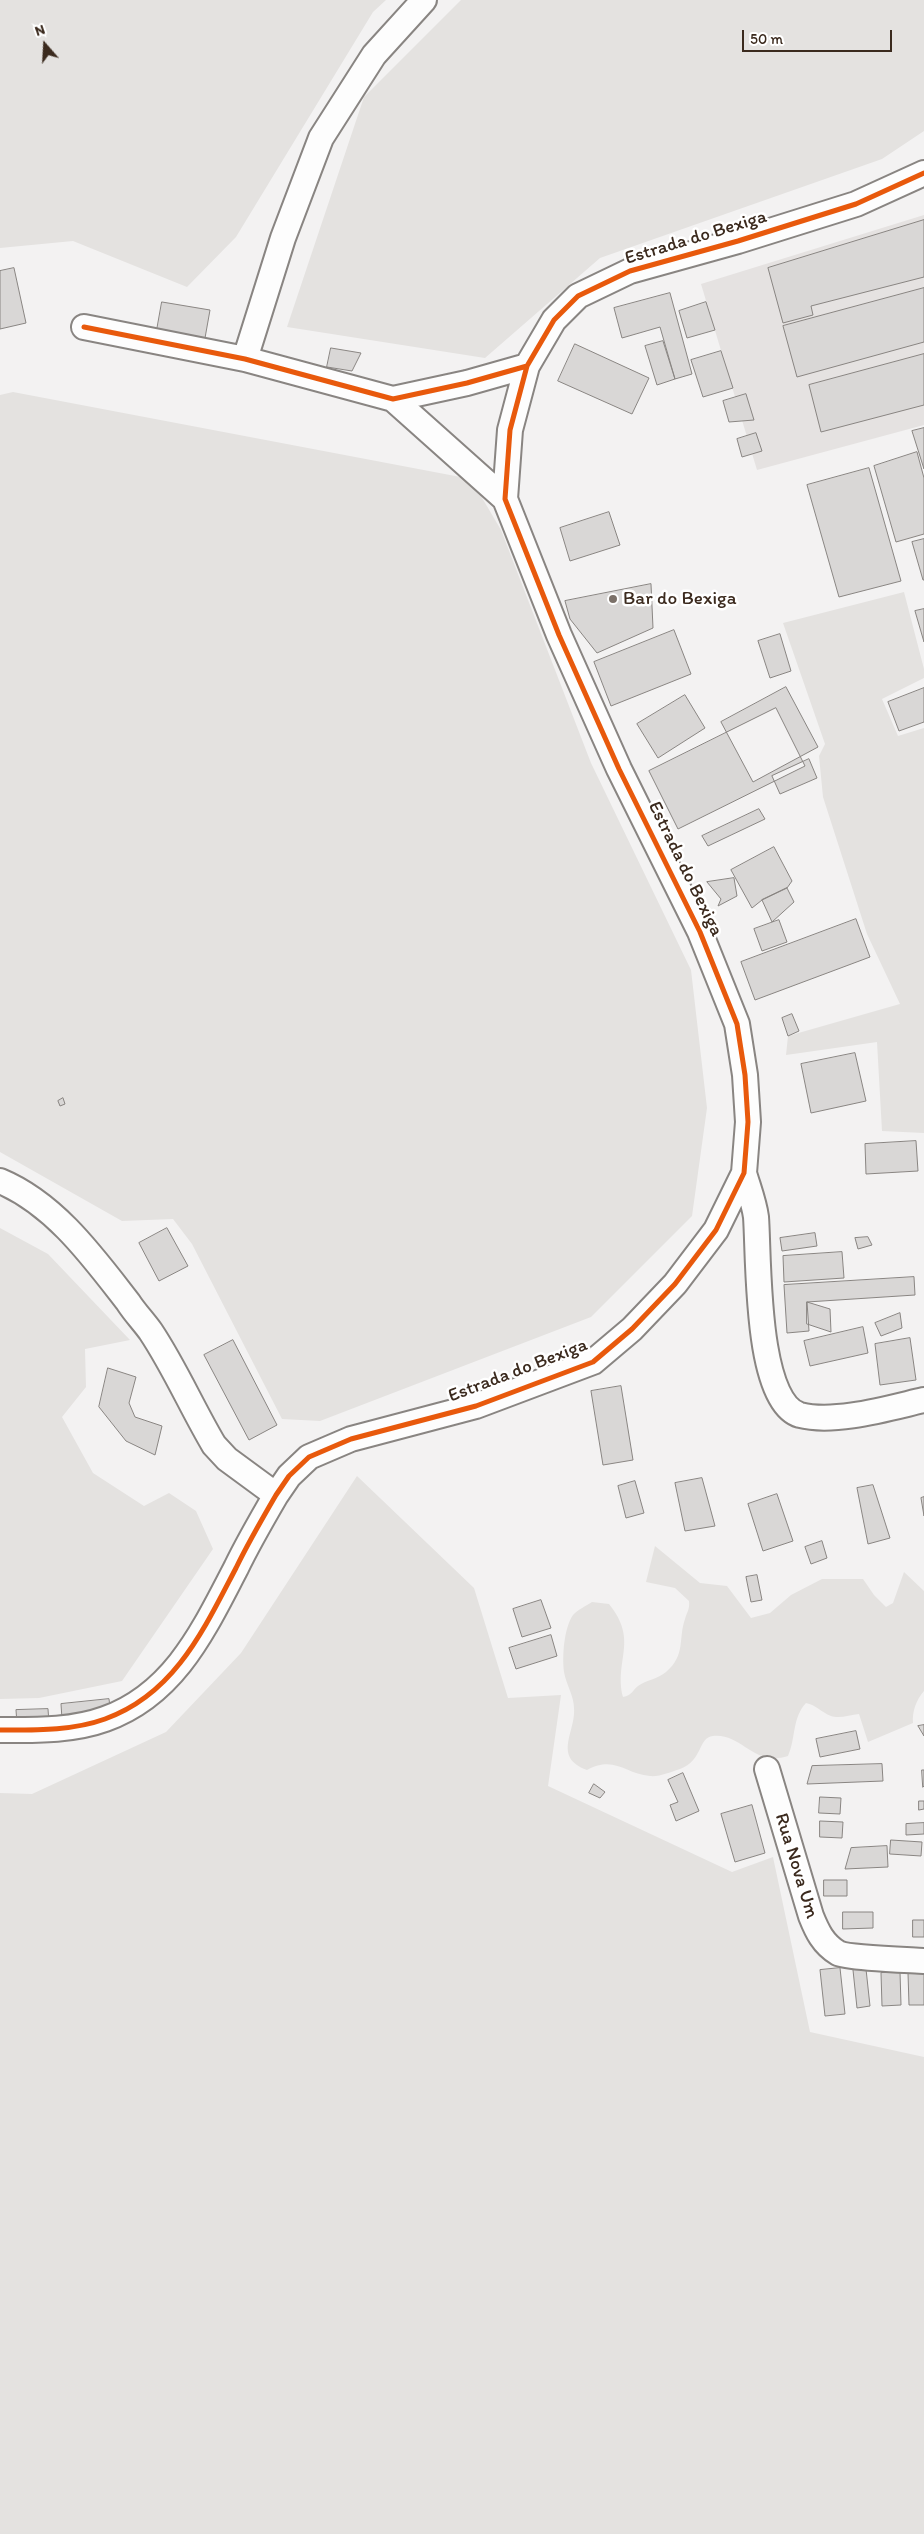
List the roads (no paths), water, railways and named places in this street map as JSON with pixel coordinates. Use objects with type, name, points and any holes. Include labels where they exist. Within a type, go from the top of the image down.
[{"type":"street","points":[[245,359],[283,238],[321,138],[374,55],[424,0]]},
{"type":"street","name":"Estrada do Bexiga","points":[[0,1730],[77,1727],[105,1719],[149,1696],[184,1660],[206,1627],[276,1495],[289,1476],[309,1457],[351,1439],[476,1406],[593,1362],[632,1330],[675,1284],[716,1230],[744,1172],[748,1122],[745,1075],[737,1024],[700,932],[619,769],[559,635],[505,499],[510,430],[527,366],[554,320],[578,296],[630,272],[738,242],[856,204],[924,173]]},
{"type":"street","points":[[84,327],[245,359],[393,399],[505,499]]},
{"type":"street","points":[[393,399],[467,383],[527,366]]},
{"type":"street","points":[[744,1172],[756,1215],[765,1348],[778,1397],[798,1414],[828,1417],[880,1410],[924,1400]]},
{"type":"street","points":[[0,1181],[12,1186],[40,1206],[65,1227],[93,1257],[152,1333],[214,1445],[232,1463],[276,1495]]},
{"type":"street","name":"Rua Nova Um","points":[[767,1769],[817,1931],[825,1943],[840,1954],[924,1961]]},
{"type":"place","name":"Bar do Bexiga","points":[[613,599]]}]
